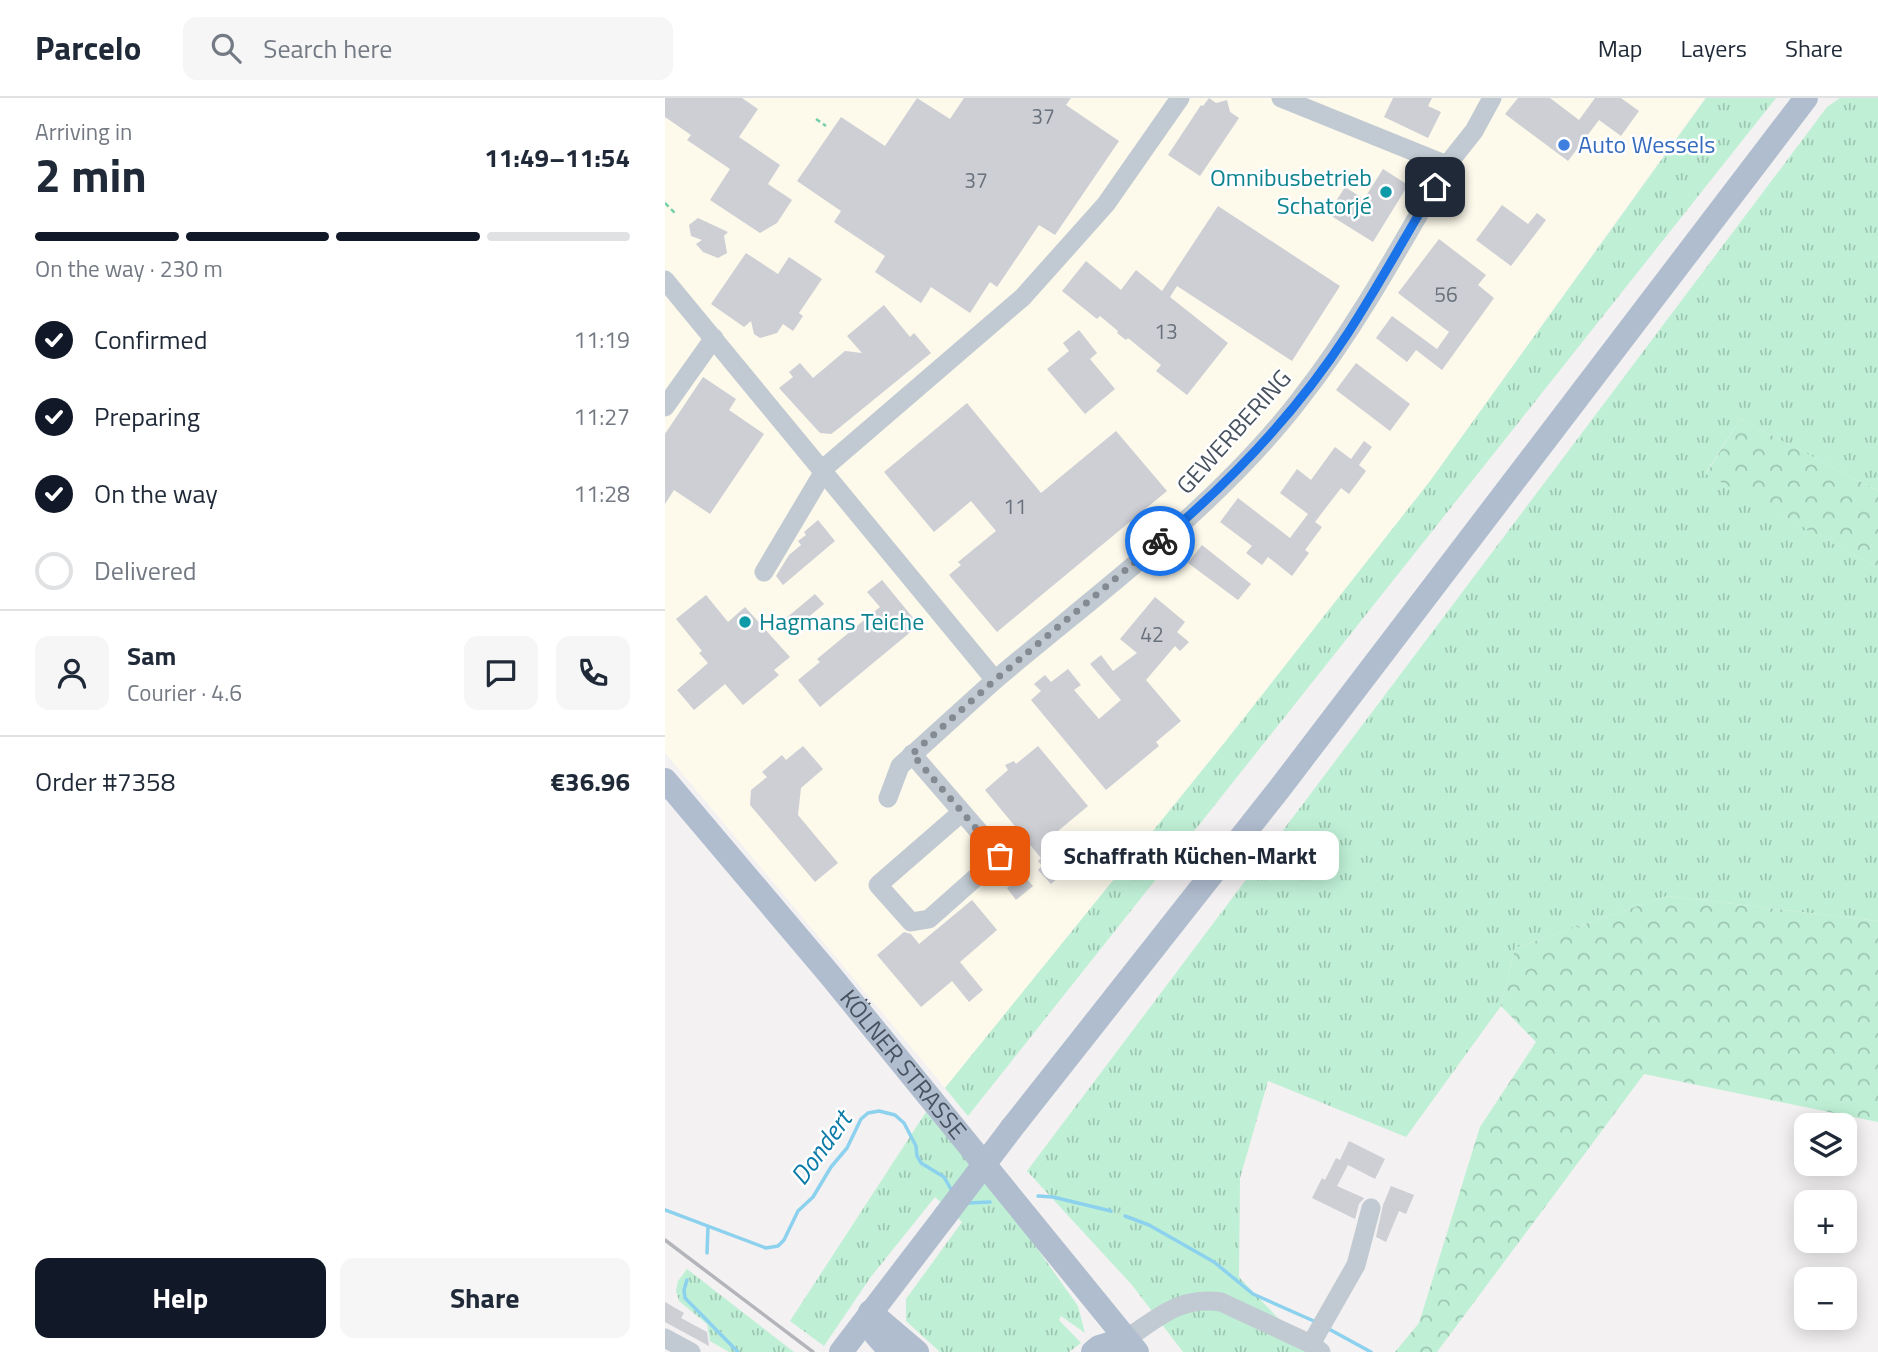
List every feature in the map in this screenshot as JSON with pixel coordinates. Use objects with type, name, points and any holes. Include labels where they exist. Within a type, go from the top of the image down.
[{"type":"main road","points":[[843,1349],[1011,1129],[1280,788],[1806,98]]},
{"type":"main road","name":"KÖLNER STRASSE","points":[[665,779],[838,985],[1126,1348]]},
{"type":"main road","points":[[870,1312],[876,1335],[891,1352]]},
{"type":"main road","points":[[870,1312],[917,1352]]},
{"type":"main road","points":[[1093,1352],[1099,1348],[1126,1348]]},
{"type":"street","points":[[764,572],[823,470],[1023,297],[1106,204],[1180,98]]},
{"type":"street","points":[[1281,98],[1447,166]]},
{"type":"street","name":"GEWERBERING","points":[[888,798],[899,766],[995,680],[1188,518],[1238,471],[1299,401],[1347,334],[1447,166],[1474,131],[1492,98]]},
{"type":"street","points":[[665,280],[995,680]]},
{"type":"street","points":[[665,407],[714,338]]},
{"type":"street","points":[[912,754],[1000,856],[929,919],[911,922],[877,885],[962,812]]},
{"type":"street","points":[[1126,1348],[1170,1309],[1187,1302],[1205,1300],[1221,1303],[1316,1348],[1356,1265],[1371,1208]]},
{"type":"street","points":[[665,1338],[691,1352]]},
{"type":"path","points":[[816,120],[826,126]]},
{"type":"path","points":[[665,203],[677,215]]},
{"type":"shaded area","points":[[665,98],[1705,98],[1430,481],[1225,742],[945,1088],[665,753]]},
{"type":"green space","points":[[1706,98],[1776,98],[968,1116],[945,1088],[1225,742],[1430,481]]},
{"type":"green space","points":[[1840,98],[1878,98],[1878,491],[1740,419],[1706,473],[1878,568],[1878,921],[1667,896],[1515,948],[1501,1006],[1406,1137],[1268,1081],[1240,1178],[1239,1277],[1310,1352],[1183,1352],[1132,1285],[1027,1171],[1827,107]]},
{"type":"green space","points":[[1740,419],[1878,491],[1878,568],[1706,474]]},
{"type":"green space","points":[[1667,896],[1878,921],[1878,1122],[1857,1118],[1857,1113],[1834,1113],[1644,1074],[1437,1352],[1395,1352],[1419,1323],[1480,1127],[1536,1042],[1501,1006],[1515,948]]},
{"type":"green space","points":[[926,1112],[1026,1233],[1078,1306],[1085,1333],[1061,1316],[1059,1320],[1081,1343],[1069,1352],[940,1352],[906,1321],[906,1299],[962,1222],[935,1197],[870,1278],[824,1346],[790,1321]]},
{"type":"green space","points":[[687,1269],[794,1352],[729,1352],[710,1341],[707,1324],[679,1301],[676,1291],[678,1281]]},
{"type":"building","points":[[665,98],[742,98],[758,109],[739,137],[780,165],[768,184],[792,200],[777,223],[760,233],[710,200],[730,169],[687,140],[691,135],[665,117]]},
{"type":"building","points":[[917,98],[950,119],[964,98],[1071,98],[1066,105],[1119,141],[1055,235],[1039,225],[997,287],[990,282],[970,313],[931,287],[921,303],[875,272],[885,256],[834,222],[841,211],[797,181],[841,117],[885,146]]},
{"type":"building","points":[[1209,98],[1216,103],[1227,100],[1230,112],[1239,118],[1200,176],[1168,155],[1201,105]]},
{"type":"building","points":[[1393,98],[1432,98],[1428,106],[1441,112],[1428,138],[1384,117]]},
{"type":"building","name":"Auto Wessels","points":[[1518,98],[1550,98],[1579,120],[1595,98],[1621,98],[1639,111],[1621,136],[1599,120],[1568,161],[1505,114]]},
{"type":"building","points":[[1383,169],[1408,185],[1373,242],[1328,214],[1345,187],[1364,199]]},
{"type":"building","points":[[1502,205],[1528,224],[1537,213],[1546,220],[1511,266],[1476,240]]},
{"type":"building","points":[[1218,206],[1340,286],[1292,361],[1177,286],[1170,297],[1228,343],[1187,395],[1156,371],[1161,365],[1128,338],[1126,340],[1117,333],[1118,331],[1100,316],[1097,319],[1062,291],[1086,261],[1121,290],[1136,270],[1162,291]]},
{"type":"building","points":[[698,218],[728,232],[724,236],[727,253],[718,258],[703,252],[696,244],[702,240],[691,236],[689,225]]},
{"type":"building","points":[[1439,239],[1486,275],[1478,285],[1494,298],[1442,370],[1416,350],[1407,362],[1376,338],[1392,316],[1437,349],[1449,332],[1398,293]]},
{"type":"building","points":[[746,253],[778,274],[789,257],[822,279],[799,313],[803,316],[793,331],[783,324],[777,333],[760,338],[754,334],[751,321],[744,327],[711,304]]},
{"type":"building","points":[[884,305],[910,337],[914,333],[931,353],[831,434],[820,433],[779,388],[793,377],[789,372],[800,363],[813,378],[845,351],[862,353],[847,336]]},
{"type":"building","points":[[1079,330],[1097,353],[1090,359],[1115,389],[1085,414],[1047,369],[1069,351],[1063,343]]},
{"type":"building","points":[[1356,363],[1410,404],[1390,431],[1336,390]]},
{"type":"building","points":[[703,377],[736,399],[729,410],[764,434],[710,514],[674,490],[665,504],[665,434]]},
{"type":"building","points":[[967,403],[1041,493],[1116,431],[1167,491],[997,632],[949,575],[961,565],[958,562],[996,531],[971,501],[934,532],[884,472]]},
{"type":"building","points":[[1364,441],[1372,447],[1359,465],[1366,471],[1349,494],[1341,488],[1315,522],[1322,527],[1305,550],[1309,553],[1292,576],[1268,557],[1262,565],[1246,553],[1252,546],[1220,522],[1238,498],[1290,538],[1308,514],[1280,493],[1297,469],[1311,480],[1335,447],[1351,459]]},
{"type":"building","points":[[818,520],[835,541],[783,585],[776,576],[789,555],[801,545],[798,541],[806,535],[804,532]]},
{"type":"building","points":[[1202,545],[1251,584],[1238,600],[1188,563]]},
{"type":"building","points":[[882,580],[919,625],[820,707],[798,680],[820,662],[817,659],[880,607],[867,592]]},
{"type":"building","points":[[815,594],[824,604],[793,630],[785,619]]},
{"type":"building","points":[[706,595],[728,622],[745,607],[790,657],[774,670],[779,675],[743,705],[725,684],[694,710],[677,690],[708,663],[699,653],[702,651],[676,619]]},
{"type":"building","points":[[1155,597],[1185,622],[1177,632],[1189,642],[1180,651],[1175,646],[1146,680],[1181,721],[1156,742],[1159,746],[1106,790],[1031,700],[1041,691],[1034,684],[1045,675],[1051,682],[1068,669],[1081,685],[1074,690],[1099,719],[1121,700],[1090,664],[1101,655],[1113,671],[1137,653],[1120,639]]},
{"type":"building","points":[[803,746],[823,769],[801,788],[798,815],[838,863],[815,882],[750,805],[751,790],[767,777],[762,772],[782,755],[786,760]]},
{"type":"building","points":[[1038,746],[1088,806],[1058,831],[1079,856],[1095,843],[1103,853],[1087,868],[1080,860],[1051,884],[1038,870],[1042,866],[1038,861],[1041,858],[985,790],[1008,770],[1005,765],[1014,761],[1016,764]]},
{"type":"building","points":[[1023,875],[1033,886],[1016,900],[1007,888]]},
{"type":"building","points":[[972,900],[997,930],[960,962],[983,990],[969,1002],[952,981],[921,1007],[877,955],[904,932],[911,934],[919,944]]},
{"type":"building","points":[[1349,1141],[1385,1159],[1375,1179],[1348,1165],[1337,1186],[1364,1198],[1359,1204],[1355,1219],[1312,1198],[1336,1158],[1340,1160]]},
{"type":"building","points":[[1391,1186],[1414,1195],[1406,1214],[1399,1211],[1386,1242],[1376,1237],[1383,1205]]},
{"type":"building","points":[[665,1302],[684,1313],[681,1318],[707,1332],[709,1346],[665,1322]]},
{"type":"waterway","name":"Dondert","points":[[665,1210],[766,1248],[778,1246],[784,1240],[798,1211],[813,1197],[831,1167],[847,1148],[861,1119],[868,1113],[879,1111],[895,1115],[904,1123],[921,1163],[944,1177],[952,1191]]},
{"type":"waterway","name":"Dondert","points":[[1038,1196],[1111,1211]]},
{"type":"waterway","name":"Dondert","points":[[968,1203],[990,1202]]},
{"type":"waterway","name":"Dondert","points":[[1125,1216],[1149,1225],[1214,1262],[1253,1294],[1316,1322]]},
{"type":"waterway","points":[[707,1253],[708,1227]]},
{"type":"waterway","points":[[687,1280],[685,1298],[738,1352]]},
{"type":"waterway","name":"Dondert","points":[[1327,1328],[1371,1352]]},
{"type":"railway","points":[[665,1240],[813,1352]]},
{"type":"way so far","points":[[1000,856],[912,754],[1160,541]]},
{"type":"place","name":"Auto Wessels","points":[[1564,145]]},
{"type":"place","name":"Omnibusbetrieb Schatorjé","points":[[1386,192]]},
{"type":"place","name":"Hagmans Teiche","points":[[745,622]]},
{"type":"place","name":"Schaffrath Küchen-Markt","points":[[1000,856]]},
{"type":"route","points":[[1160,541],[1238,471],[1299,401],[1347,334],[1435,187]]}]
